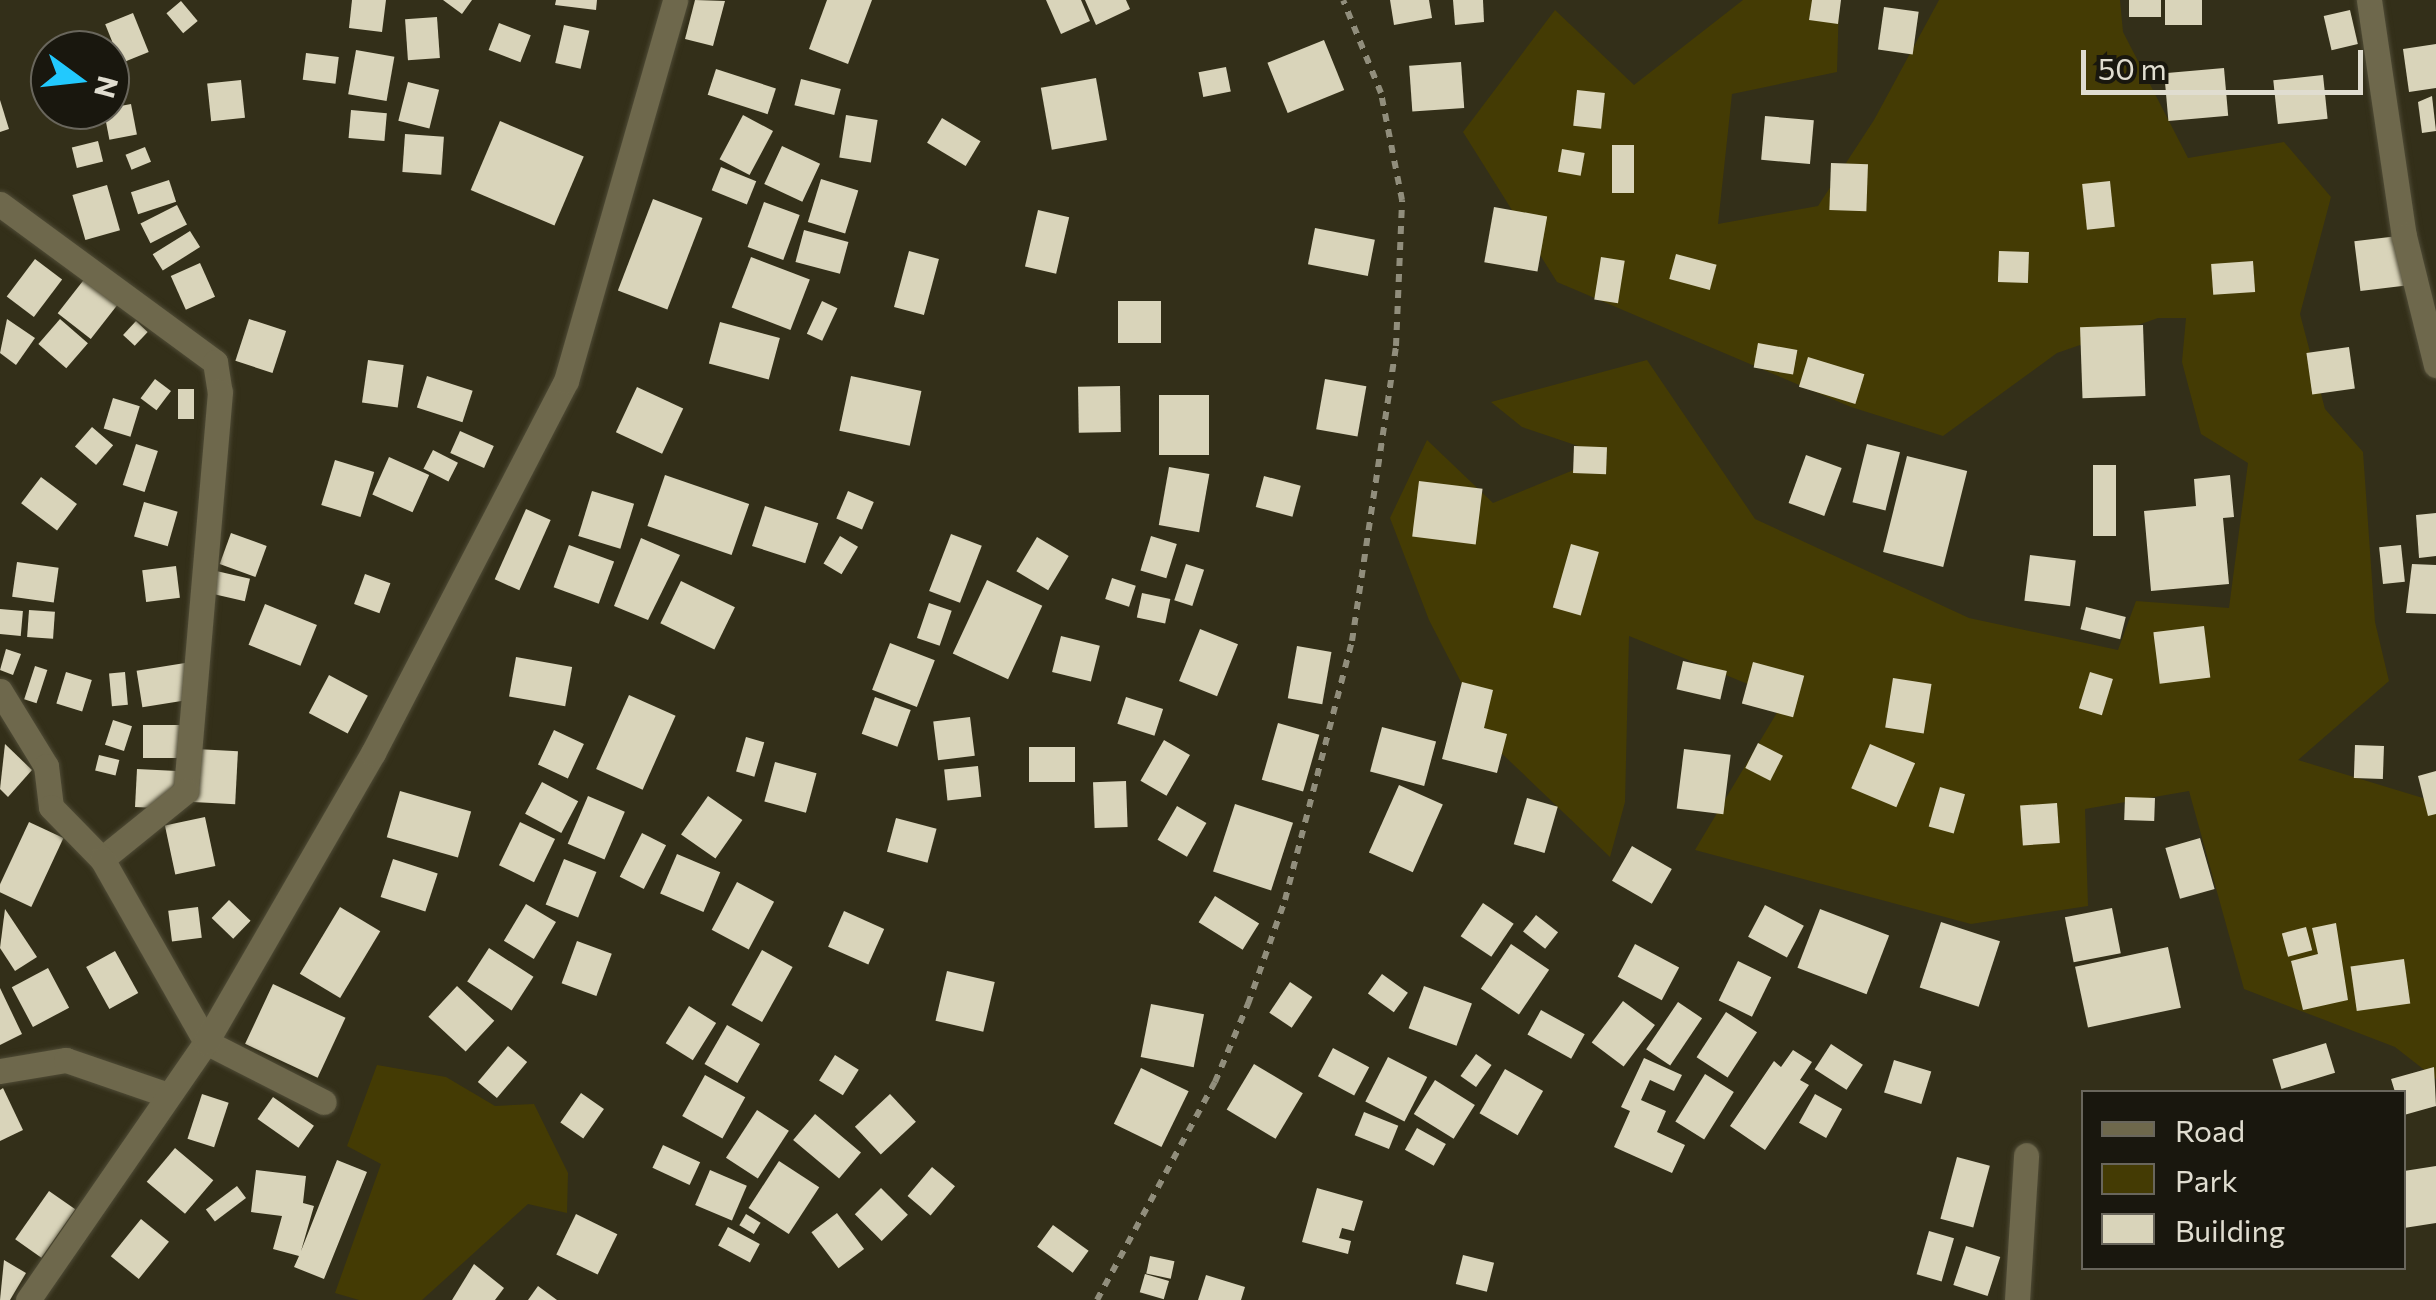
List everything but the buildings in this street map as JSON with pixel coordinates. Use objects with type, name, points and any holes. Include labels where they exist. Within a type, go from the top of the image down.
[{"type":"street","points":[[28,1300],[165,1094],[206,1042],[372,753],[566,381],[675,0]]},
{"type":"street","points":[[2370,0],[2404,236],[2436,365]]},
{"type":"street","points":[[0,204],[215,362],[220,392],[186,791],[102,859]]},
{"type":"street","points":[[0,691],[46,766],[51,807],[102,859],[206,1042],[324,1102]]},
{"type":"street","points":[[0,1071],[66,1060],[165,1094]]},
{"type":"street","points":[[2017,1300],[2026,1155]]},
{"type":"path","points":[[1097,1300],[1215,1082],[1248,1004],[1285,900],[1352,641],[1396,346],[1402,200],[1381,93],[1342,0]]},
{"type":"green space","points":[[1743,0],[1839,0],[1837,72],[1732,94],[1718,224],[1818,206],[1874,120],[1939,0],[2120,0],[2123,32],[2188,158],[2284,142],[2331,197],[2300,314],[2325,409],[2363,452],[2375,622],[2389,681],[2298,760],[2436,802],[2436,1079],[2395,1047],[2244,989],[2189,791],[2085,809],[2088,906],[1971,924],[1695,850],[1785,699],[1629,636],[1625,802],[1610,857],[1494,746],[1429,620],[1390,518],[1427,440],[1493,503],[1608,456],[1522,427],[1491,402],[1647,360],[1755,519],[1969,618],[2118,650],[2136,601],[2229,608],[2248,463],[2201,434],[2182,362],[2186,318],[2158,318],[2057,353],[1943,436],[1851,407],[1557,282],[1463,132],[1555,10],[1634,85]]},
{"type":"green space","points":[[377,1065],[446,1077],[495,1106],[534,1104],[568,1173],[567,1213],[528,1204],[422,1300],[359,1300],[335,1293],[381,1164],[347,1146]]}]
